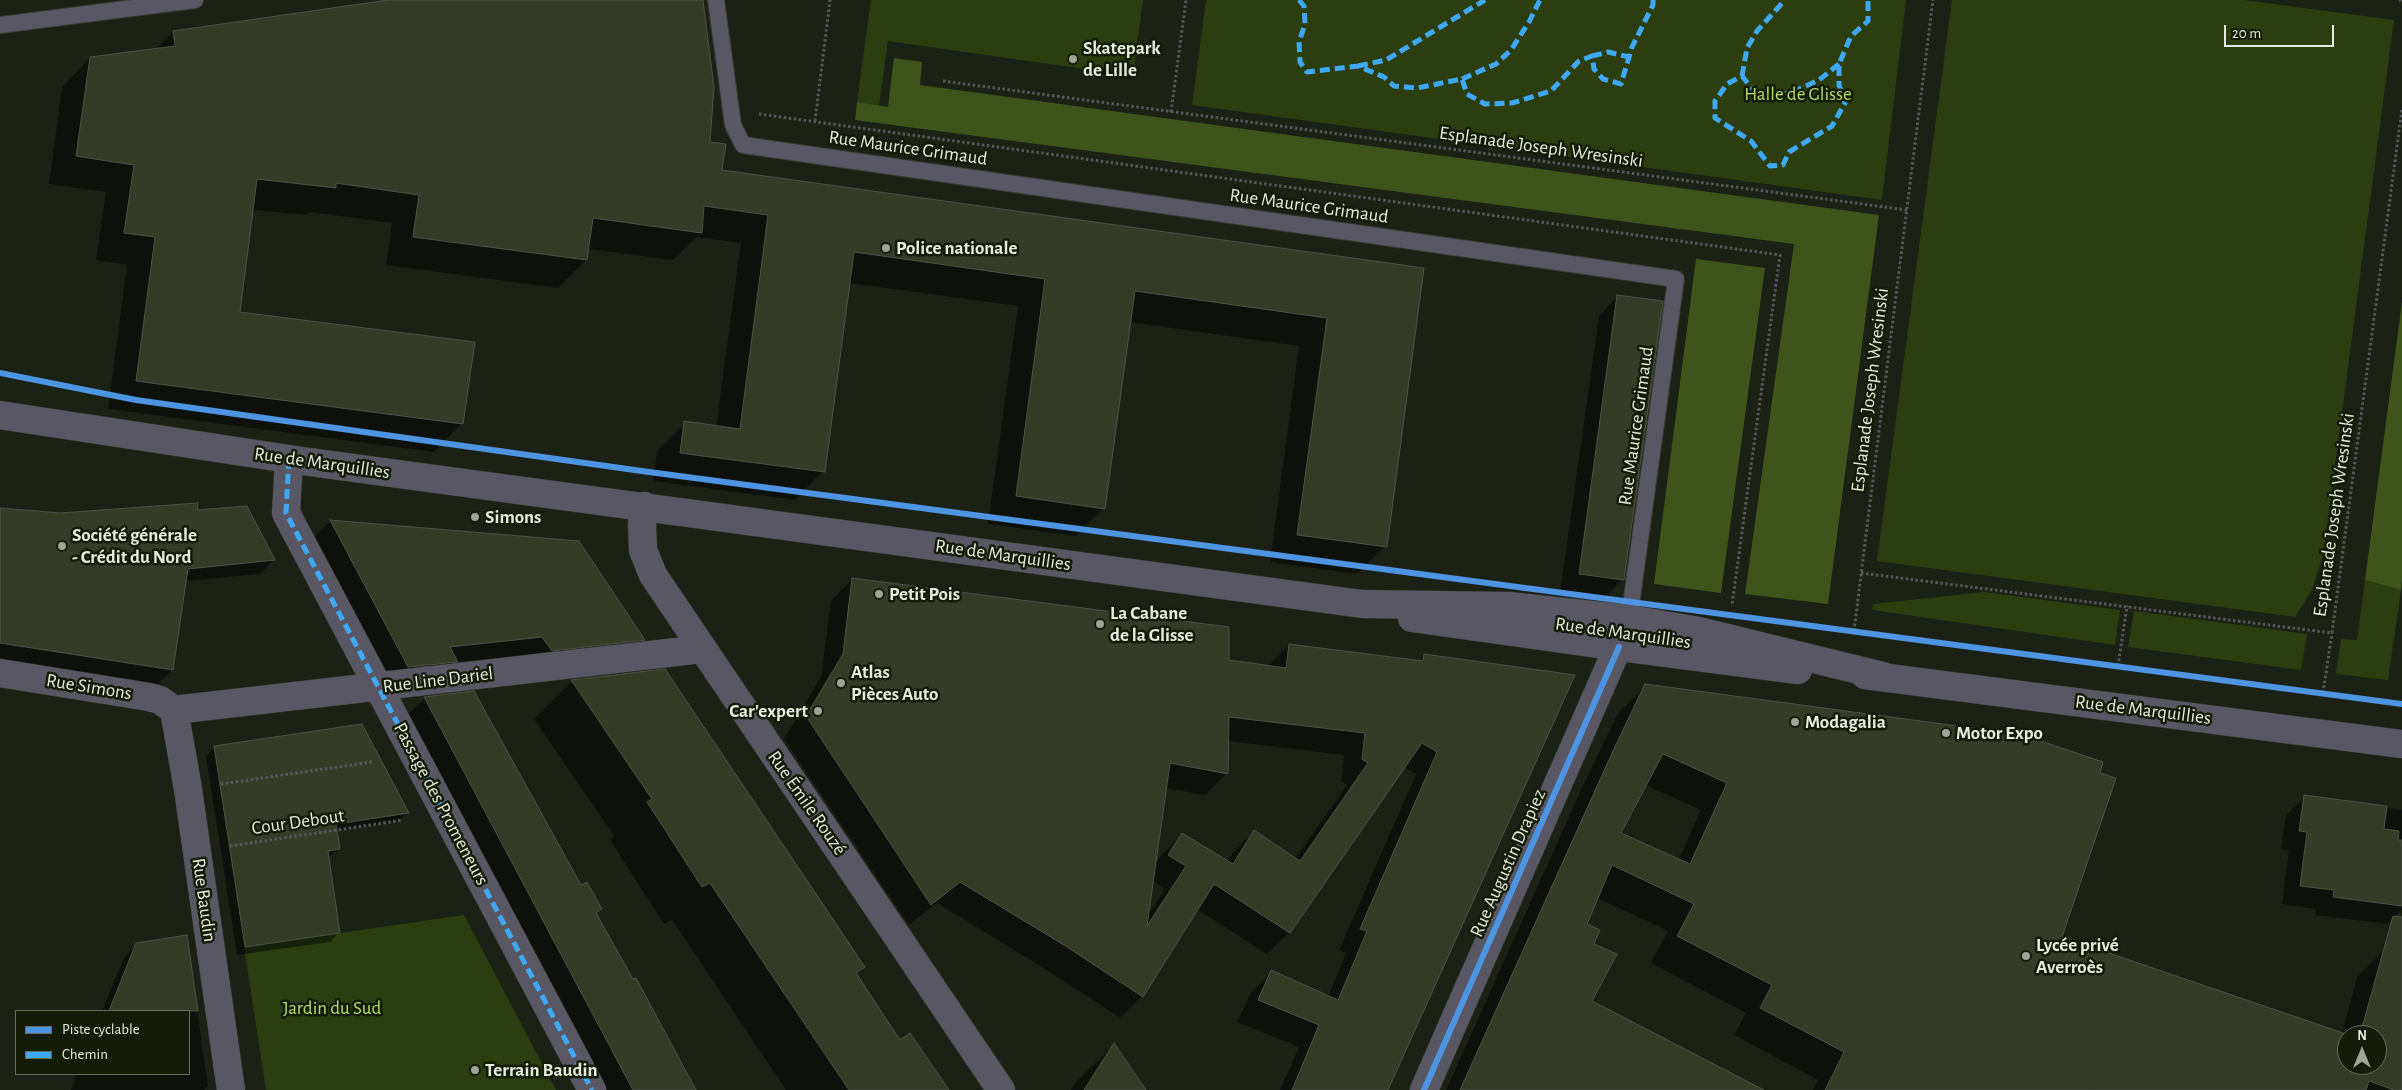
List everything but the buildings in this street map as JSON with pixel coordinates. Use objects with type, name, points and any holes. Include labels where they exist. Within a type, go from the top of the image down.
[{"type":"street","name":"Rue de Marquillies","points":[[0,415],[289,459],[1362,604],[1509,606],[1630,619],[1708,633],[1883,676]]},
{"type":"street","name":"Passage des Promeneurs","points":[[289,459],[286,513],[380,687],[592,1090]]},
{"type":"street","name":"Rue Émile Rouzé","points":[[644,506],[642,537],[645,558],[653,575],[1001,1090]]},
{"type":"street","name":"Rue de Marquillies","points":[[1362,604],[1418,619],[1619,648],[1795,670],[1883,676],[2402,744]]},
{"type":"street","name":"Rue Augustin Drapiez","points":[[1424,1090],[1619,648],[1630,619]]},
{"type":"street","name":"Rue Line Dariel","points":[[174,710],[702,649]]},
{"type":"street","name":"Rue Simons","points":[[0,673],[149,696],[160,700],[174,710]]},
{"type":"street","name":"Rue Baudin","points":[[174,710],[188,789],[231,1090]]},
{"type":"lane","points":[[0,25],[195,0]]},
{"type":"lane","name":"Rue Maurice Grimaud","points":[[716,0],[733,125],[744,145],[1676,279],[1630,619]]},
{"type":"path","points":[[814,122],[830,0]]},
{"type":"path","points":[[1171,112],[1186,0]]},
{"type":"path","points":[[2118,666],[2126,606]]},
{"type":"path","points":[[1844,630],[1863,633]]},
{"type":"path","points":[[2323,694],[2332,633]]},
{"type":"path","points":[[2108,665],[2128,668]]},
{"type":"path","points":[[2314,692],[2333,695]]},
{"type":"path","points":[[188,789],[372,762]]},
{"type":"green space","name":"Skatepark de Lille","points":[[871,0],[1143,0],[1133,76],[888,41],[879,106],[857,102]]},
{"type":"green space","name":"Halle de Glisse","points":[[1206,0],[1906,0],[1882,200],[1192,105]]},
{"type":"green space","points":[[1952,0],[2244,0],[2394,20],[2323,556],[2312,590],[2295,617],[1877,561]]},
{"type":"green space","points":[[894,58],[922,62],[920,85],[1879,215],[1828,604],[1745,594],[1794,244],[855,120],[857,102],[888,107]]},
{"type":"green space","points":[[1696,259],[1765,268],[1721,593],[1654,584]]},
{"type":"green space","points":[[2402,302],[2402,580],[2401,590],[2365,580]]},
{"type":"green space","points":[[2365,580],[2401,590],[2388,680],[2336,674],[2341,639],[2357,640]]},
{"type":"green space","points":[[1984,592],[2120,610],[2115,645],[1872,610],[1873,604]]},
{"type":"green space","points":[[2134,611],[2307,634],[2301,670],[2128,647]]},
{"type":"green space","name":"Jardin du Sud","points":[[464,915],[556,1090],[266,1090],[244,947]]},
{"type":"marked path","points":[[1299,0],[1304,6],[1305,24],[1299,42],[1300,62],[1307,72],[1358,66],[1384,77],[1394,86],[1417,88],[1462,79],[1467,94],[1485,104],[1512,103],[1551,91],[1579,61],[1592,56],[1594,69],[1603,79],[1621,84],[1632,47],[1653,5],[1653,0]]},
{"type":"marked path","points":[[1358,66],[1386,60],[1485,0]]},
{"type":"marked path","points":[[1462,79],[1496,64],[1511,50],[1529,22],[1540,0]]},
{"type":"marked path","points":[[1742,76],[1747,48],[1757,31],[1785,0]]},
{"type":"marked path","points":[[1839,64],[1819,80],[1795,91],[1772,97],[1754,91],[1742,76],[1727,84],[1715,101],[1715,118],[1751,141],[1770,166],[1783,165],[1789,152],[1832,126],[1845,103],[1839,85],[1839,64],[1851,36],[1868,21],[1868,0]]},
{"type":"marked path","points":[[1592,56],[1608,52],[1629,57]]},
{"type":"marked path","points":[[289,459],[286,513],[592,1090]]},
{"type":"cycle path","points":[[0,373],[136,400],[649,472],[2402,704]]},
{"type":"cycle path","points":[[1424,1090],[1619,647]]},
{"type":"place","name":"Skatepark de Lille","points":[[1073,59]]},
{"type":"place","name":"Police nationale","points":[[886,248]]},
{"type":"place","name":"Simons","points":[[475,517]]},
{"type":"place","name":"Société générale - Crédit du Nord","points":[[62,546]]},
{"type":"place","name":"Petit Pois","points":[[879,594]]},
{"type":"place","name":"La Cabane de la Glisse","points":[[1100,624]]},
{"type":"place","name":"Atlas Pièces Auto","points":[[841,683]]},
{"type":"place","name":"Car'expert","points":[[818,711]]},
{"type":"place","name":"Modagalia","points":[[1795,722]]},
{"type":"place","name":"Motor Expo","points":[[1946,733]]},
{"type":"place","name":"Lycée privé Averroès","points":[[2026,956]]},
{"type":"place","name":"Terrain Baudin","points":[[475,1070]]}]
